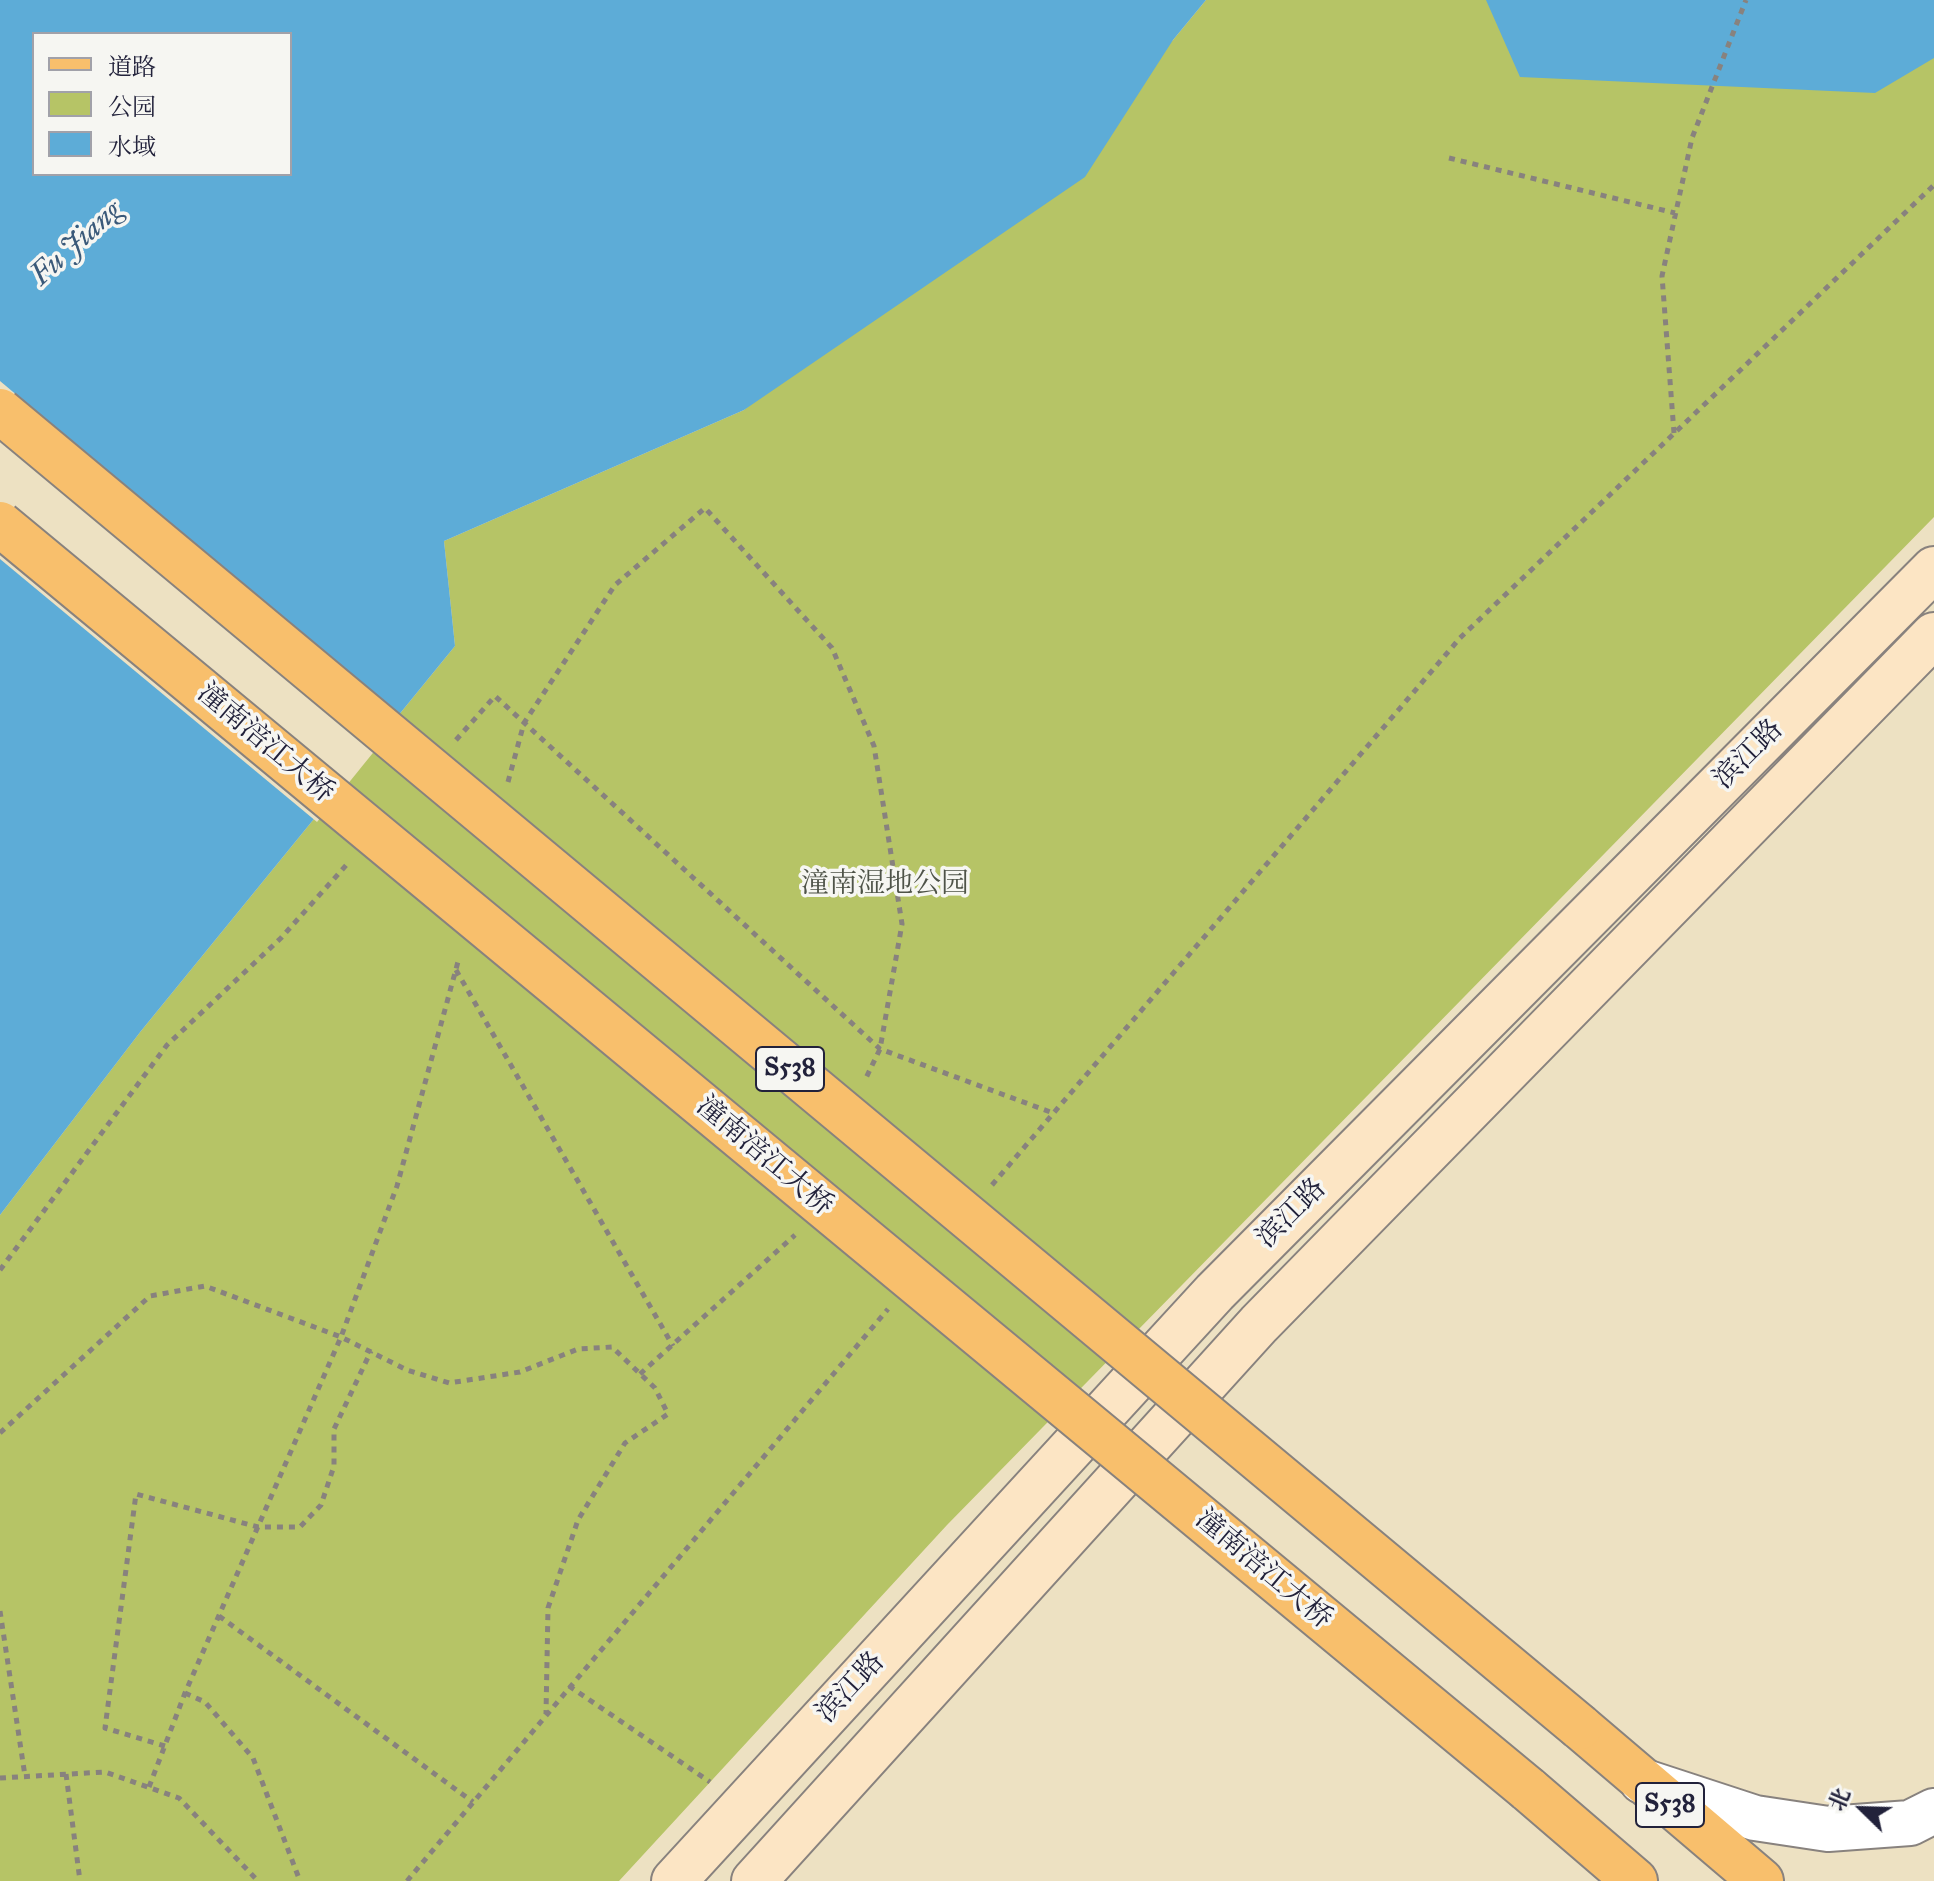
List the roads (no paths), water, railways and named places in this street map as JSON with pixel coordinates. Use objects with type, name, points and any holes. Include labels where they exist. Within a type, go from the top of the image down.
[{"type":"main road","name":"S538","points":[[0,411],[1761,1881]]},
{"type":"main road","name":"潼南涪江大桥","points":[[0,524],[1592,1844]]},
{"type":"main road","name":"滨江路","points":[[674,1881],[1215,1292],[1934,569]]},
{"type":"main road","points":[[754,1881],[1259,1324],[1934,635]]},
{"type":"main road","name":"S538","points":[[1592,1844],[1635,1881]]},
{"type":"street","points":[[1640,1780],[1755,1818],[1828,1829],[1910,1823],[1934,1811]]},
{"type":"street","points":[[1592,1844],[1615,1881]]},
{"type":"water","name":"Fu Jiang","points":[[0,0],[1206,0],[1173,40],[1085,177],[744,410],[444,541],[455,646],[141,1031],[0,1215]]},
{"type":"water","points":[[1486,0],[1934,0],[1934,58],[1875,93],[1520,77]]},
{"type":"park label","name":"潼南湿地公园","points":[[885,885]]}]
